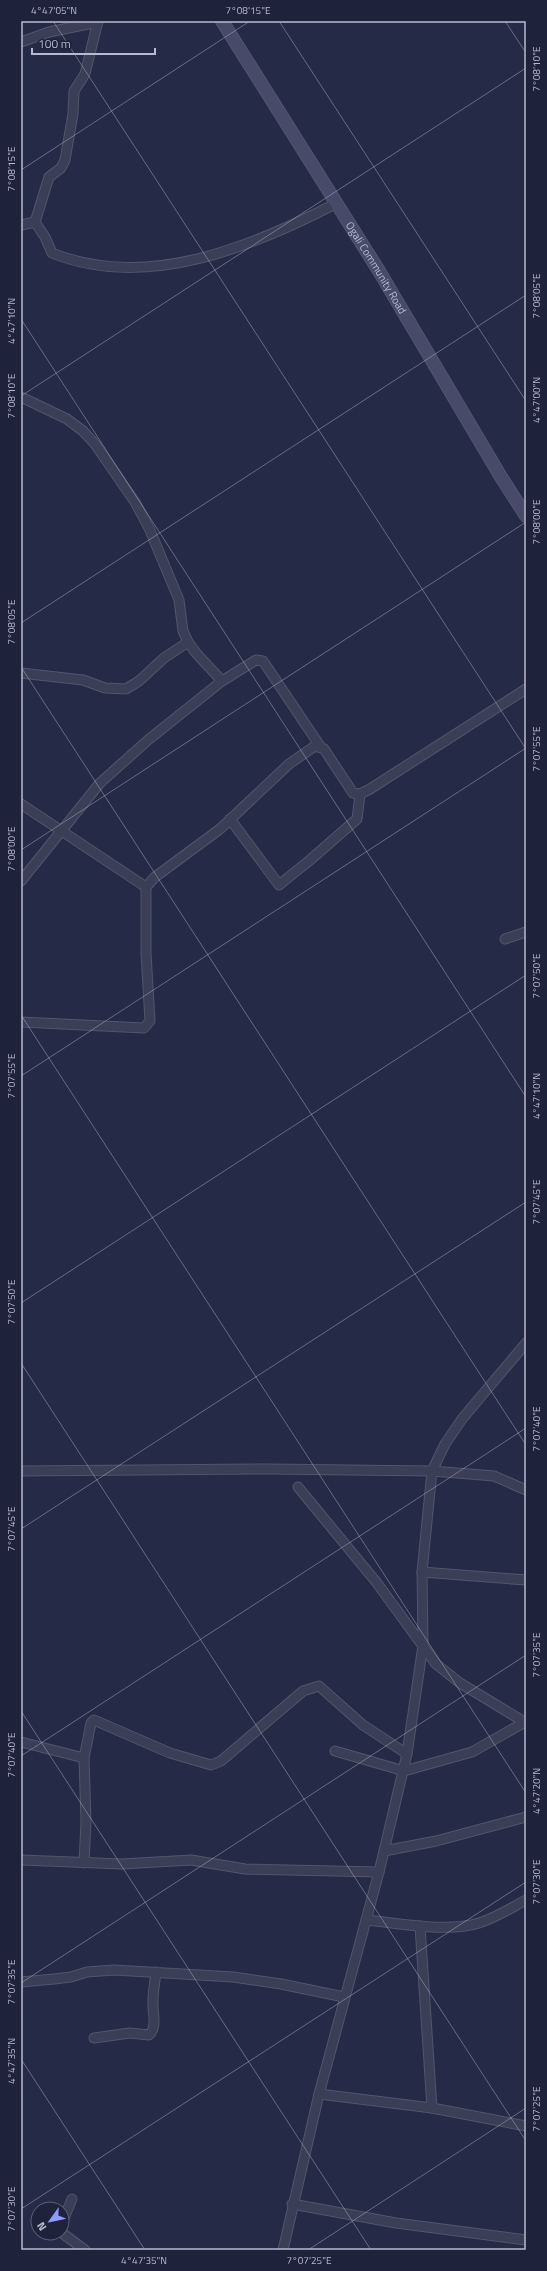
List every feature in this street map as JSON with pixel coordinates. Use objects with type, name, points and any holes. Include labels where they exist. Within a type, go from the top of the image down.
[{"type":"street","name":"Ogali Community Road","points":[[222,21],[337,203],[526,516]]},
{"type":"street","points":[[21,42],[49,32],[98,22],[85,74],[74,91],[73,114],[65,160],[61,168],[49,177],[34,222]]},
{"type":"street","points":[[34,222],[45,236],[52,253],[99,267],[126,268],[174,262],[221,252],[274,234],[337,203]]},
{"type":"street","points":[[21,225],[34,222]]},
{"type":"street","points":[[21,397],[62,416],[83,431],[126,489],[144,517],[166,566],[179,600],[183,631],[188,642],[222,681]]},
{"type":"street","points":[[21,673],[83,680],[106,688],[126,689],[139,681],[164,658],[188,642]]},
{"type":"street","points":[[21,881],[59,831],[109,774],[222,681],[256,660],[263,661],[320,746],[324,749],[346,785],[353,793],[360,794],[526,689]]},
{"type":"street","points":[[21,1022],[136,1028],[144,1028],[148,1025],[150,1021],[146,953],[146,887],[155,877],[220,829],[289,764],[315,746],[320,746]]},
{"type":"street","points":[[230,819],[279,885],[310,860],[357,818],[360,794]]},
{"type":"street","points":[[21,804],[59,831],[146,887]]},
{"type":"street","points":[[506,939],[526,932]]},
{"type":"street","points":[[283,2250],[292,2204],[319,2094],[379,1872],[404,1771],[423,1645],[422,1572],[432,1471],[444,1444],[462,1419],[526,1343]]},
{"type":"street","points":[[21,1471],[275,1469],[432,1471],[494,1476],[526,1490]]},
{"type":"street","points":[[298,1487],[377,1583],[436,1664],[456,1679],[526,1722],[472,1752],[444,1762],[404,1771],[335,1751]]},
{"type":"street","points":[[422,1572],[526,1580]]},
{"type":"street","points":[[84,1863],[86,1822],[84,1758],[91,1723],[94,1720],[170,1753],[211,1765],[221,1761],[303,1692],[319,1686],[363,1725],[407,1754]]},
{"type":"street","points":[[21,1742],[84,1758]]},
{"type":"street","points":[[384,1851],[436,1841],[526,1817]]},
{"type":"street","points":[[21,1860],[122,1864],[191,1860],[261,1870],[379,1872]]},
{"type":"street","points":[[366,1920],[420,1926],[479,1924],[526,1900]]},
{"type":"street","points":[[420,1926],[432,2108]]},
{"type":"street","points":[[21,1982],[71,1977],[94,1971],[114,1970],[233,1977],[281,1984],[344,1997]]},
{"type":"street","points":[[94,2038],[130,2033],[149,2035],[152,2032],[156,1972]]},
{"type":"street","points":[[319,2094],[432,2108],[526,2126]]},
{"type":"street","points":[[70,2205],[72,2200]]},
{"type":"street","points":[[292,2204],[396,2223],[526,2240]]},
{"type":"street","points":[[70,2239],[85,2250]]}]
